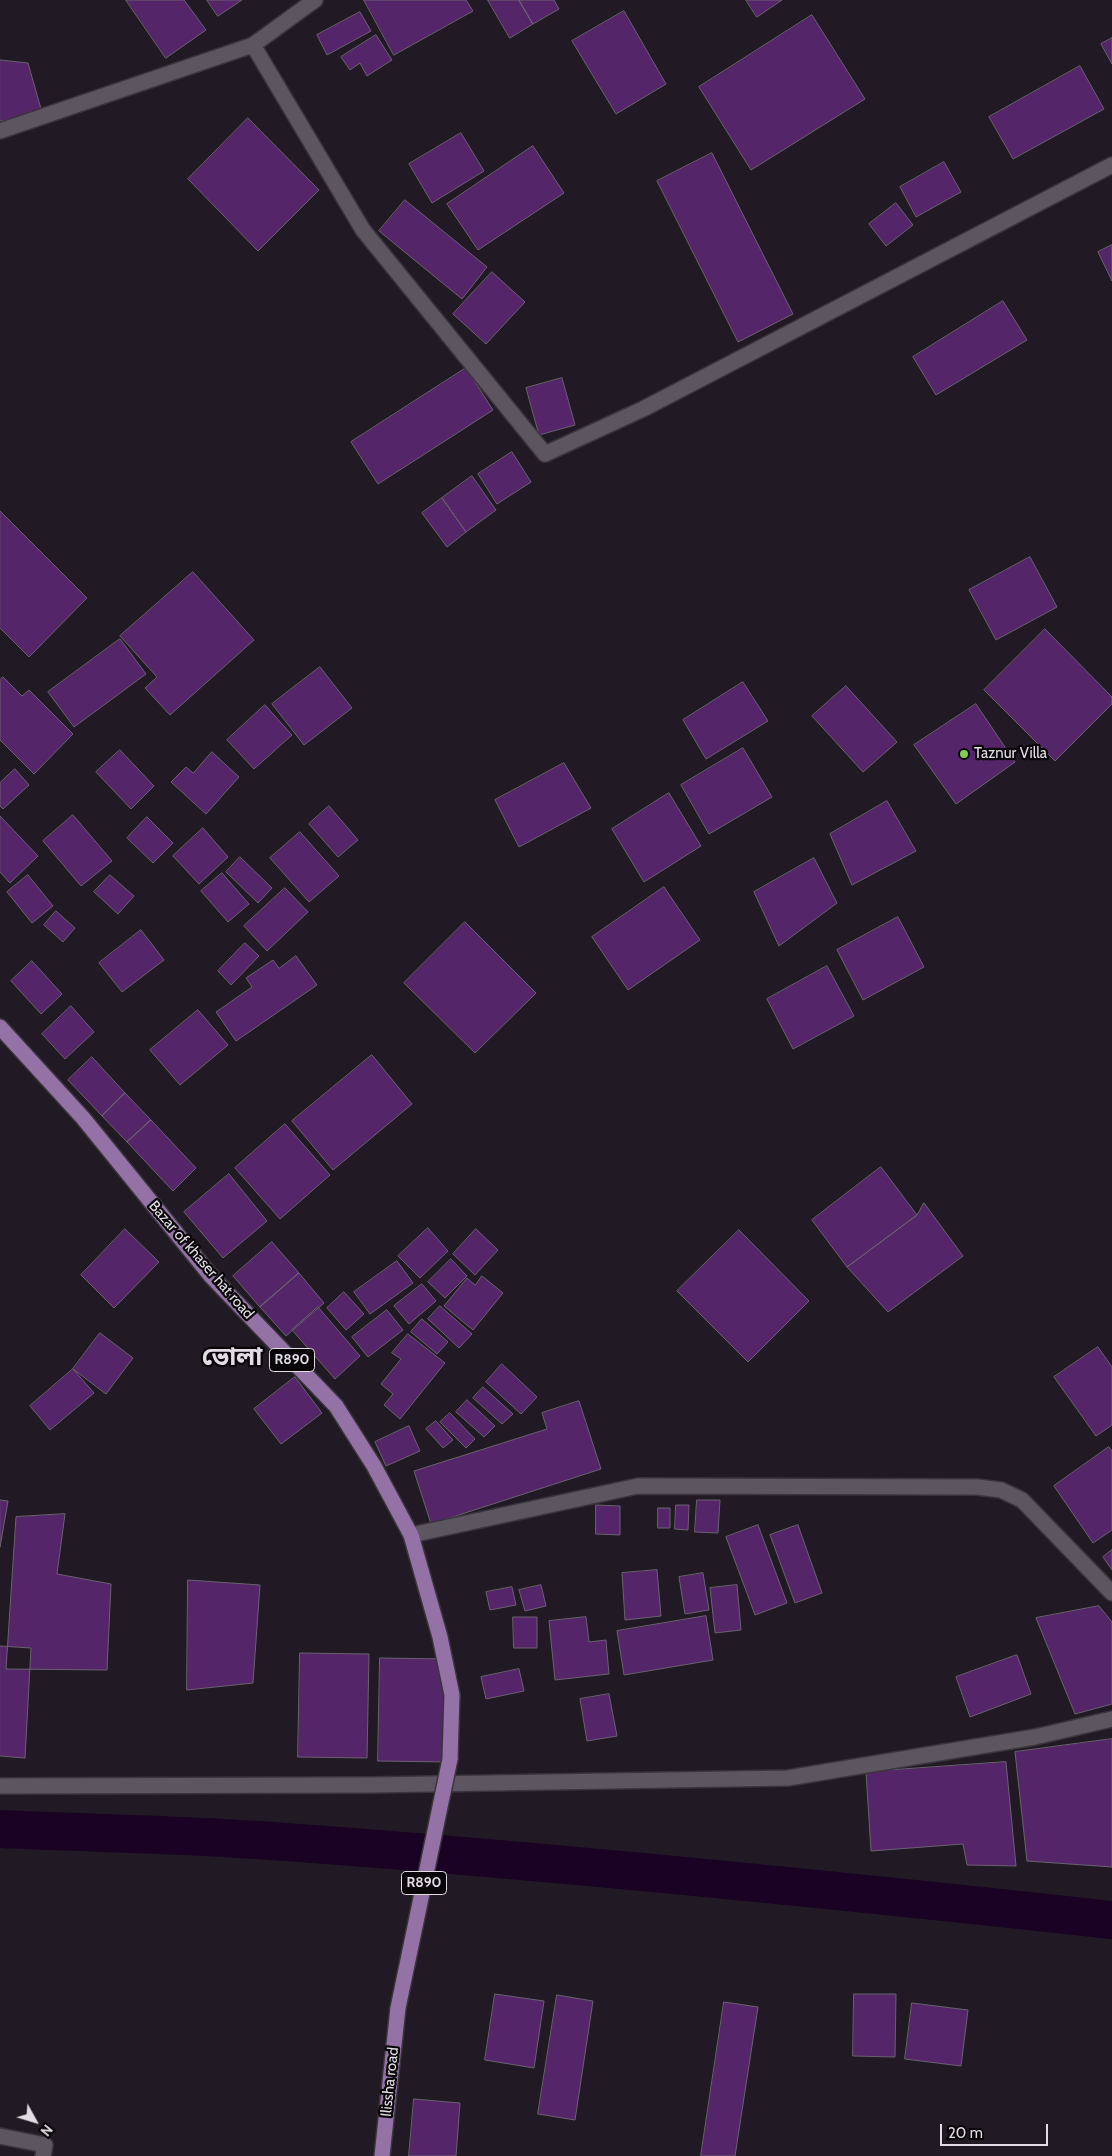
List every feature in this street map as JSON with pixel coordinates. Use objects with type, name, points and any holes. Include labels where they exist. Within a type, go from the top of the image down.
[{"type":"main road","name":"Bazar of khaser hat road","points":[[0,1027],[83,1118],[212,1276],[336,1406],[374,1466],[411,1535],[440,1637],[452,1695],[450,1758],[398,2008]]},
{"type":"main road","name":"Ilissha road","points":[[382,2156],[398,2008]]},
{"type":"street","points":[[0,131],[254,45],[315,0]]},
{"type":"street","points":[[254,45],[364,230],[545,454],[643,409],[1112,165]]},
{"type":"street","points":[[411,1535],[638,1486],[977,1487],[1001,1490],[1022,1500],[1112,1593]]},
{"type":"street","points":[[0,1786],[371,1785],[788,1778],[1035,1737],[1112,1719]]},
{"type":"street","points":[[0,2136],[46,2145],[42,2156]]},
{"type":"building","points":[[126,0],[184,0],[206,30],[166,58]]},
{"type":"building","points":[[207,0],[242,0],[218,16]]},
{"type":"building","points":[[364,0],[466,0],[473,11],[394,55]]},
{"type":"building","points":[[488,0],[519,0],[533,24],[510,38]]},
{"type":"building","points":[[519,0],[554,0],[559,9],[533,24]]},
{"type":"building","points":[[746,0],[782,0],[757,17]]},
{"type":"building","points":[[624,11],[666,84],[616,114],[572,41]]},
{"type":"building","points":[[360,12],[371,31],[327,55],[317,35]]},
{"type":"building","points":[[812,15],[865,99],[751,170],[699,87]]},
{"type":"building","points":[[376,35],[392,60],[367,76],[360,63],[350,70],[341,57]]},
{"type":"building","points":[[1112,38],[1112,64],[1101,44]]},
{"type":"building","points":[[0,60],[28,63],[43,116],[0,121]]},
{"type":"building","points":[[1080,66],[1104,109],[1013,159],[989,117]]},
{"type":"building","points":[[248,118],[319,190],[258,251],[188,179]]},
{"type":"building","points":[[461,133],[484,171],[432,203],[409,164]]},
{"type":"building","points":[[533,146],[564,193],[478,250],[447,204]]},
{"type":"building","points":[[712,153],[793,314],[738,342],[657,181]]},
{"type":"building","points":[[944,162],[961,192],[916,217],[900,187]]},
{"type":"building","points":[[405,200],[487,267],[462,299],[379,231]]},
{"type":"building","points":[[896,203],[913,225],[886,246],[869,224]]},
{"type":"building","points":[[1112,245],[1112,281],[1098,252]]},
{"type":"building","points":[[492,272],[525,302],[486,344],[453,314]]},
{"type":"building","points":[[1003,301],[1027,340],[936,395],[913,357]]},
{"type":"building","points":[[466,368],[493,410],[378,484],[351,442]]},
{"type":"building","points":[[562,378],[575,425],[539,435],[526,388]]},
{"type":"building","points":[[512,452],[531,482],[497,504],[478,474]]},
{"type":"building","points":[[472,476],[496,510],[466,532],[442,498]]},
{"type":"building","points":[[442,498],[466,532],[447,547],[422,513]]},
{"type":"building","points":[[0,511],[87,598],[29,657],[0,628]]},
{"type":"building","points":[[1030,557],[1057,607],[996,640],[969,590]]},
{"type":"building","points":[[193,572],[254,640],[170,715],[145,688],[157,677],[120,636]]},
{"type":"building","points":[[1045,629],[1112,697],[1112,704],[1055,761],[984,690]]},
{"type":"building","points":[[120,639],[146,674],[74,727],[48,692]]},
{"type":"building","points":[[320,667],[352,708],[304,745],[272,704]]},
{"type":"building","points":[[3,677],[22,696],[29,690],[73,734],[34,774],[0,740],[0,680]]},
{"type":"building","points":[[743,682],[768,721],[706,759],[683,720]]},
{"type":"building","points":[[846,686],[897,742],[863,772],[812,716]]},
{"type":"building","name":"Taznur Villa","points":[[976,704],[1015,762],[956,804],[914,745]]},
{"type":"building","points":[[265,705],[292,735],[254,769],[227,740]]},
{"type":"building","points":[[743,748],[772,797],[709,834],[681,785]]},
{"type":"building","points":[[120,750],[154,786],[131,809],[96,772]]},
{"type":"building","points":[[212,752],[239,777],[206,814],[171,782],[186,767],[193,773]]},
{"type":"building","points":[[564,763],[591,808],[519,847],[495,800]]},
{"type":"building","points":[[15,769],[29,785],[3,809],[0,806],[0,783]]},
{"type":"building","points":[[669,793],[701,846],[644,882],[612,829]]},
{"type":"building","points":[[887,801],[916,851],[852,885],[830,834]]},
{"type":"building","points":[[329,806],[358,840],[338,857],[309,824]]},
{"type":"building","points":[[73,815],[112,861],[81,886],[43,841]]},
{"type":"building","points":[[0,816],[38,856],[10,883],[0,872]]},
{"type":"building","points":[[147,817],[173,843],[153,863],[127,838]]},
{"type":"building","points":[[203,828],[228,857],[199,884],[173,856]]},
{"type":"building","points":[[300,832],[339,876],[309,902],[270,858]]},
{"type":"building","points":[[240,857],[272,888],[258,903],[226,872]]},
{"type":"building","points":[[814,858],[837,903],[779,946],[754,892]]},
{"type":"building","points":[[222,873],[249,904],[228,922],[201,891]]},
{"type":"building","points":[[28,875],[53,906],[32,923],[7,892]]},
{"type":"building","points":[[110,875],[134,896],[118,914],[94,892]]},
{"type":"building","points":[[664,887],[700,940],[628,990],[592,937]]},
{"type":"building","points":[[285,888],[308,912],[267,951],[244,926]]},
{"type":"building","points":[[56,911],[75,928],[63,942],[44,925]]},
{"type":"building","points":[[898,917],[924,967],[863,1000],[837,950]]},
{"type":"building","points":[[465,922],[536,993],[475,1053],[404,983]]},
{"type":"building","points":[[141,930],[164,960],[122,992],[99,963]]},
{"type":"building","points":[[245,943],[259,956],[231,985],[218,971]]},
{"type":"building","points":[[296,956],[317,985],[236,1041],[216,1012],[252,987],[246,978],[273,960],[279,968]]},
{"type":"building","points":[[32,961],[62,994],[41,1014],[11,981]]},
{"type":"building","points":[[827,966],[854,1016],[793,1049],[767,999]]},
{"type":"building","points":[[71,1006],[94,1032],[65,1059],[42,1034]]},
{"type":"building","points":[[198,1010],[228,1045],[180,1085],[150,1050]]},
{"type":"building","points":[[372,1055],[412,1104],[333,1170],[292,1121]]},
{"type":"building","points":[[92,1057],[125,1093],[102,1116],[68,1080]]},
{"type":"building","points":[[125,1093],[151,1120],[127,1142],[102,1116]]},
{"type":"building","points":[[151,1120],[196,1168],[173,1191],[127,1142]]},
{"type":"building","points":[[285,1124],[330,1175],[280,1219],[235,1168]]},
{"type":"building","points":[[881,1167],[917,1215],[847,1267],[812,1220]]},
{"type":"building","points":[[229,1174],[267,1221],[223,1258],[184,1212]]},
{"type":"building","points":[[924,1203],[963,1256],[888,1312],[847,1267],[917,1215]]},
{"type":"building","points":[[428,1228],[448,1251],[420,1278],[398,1256]]},
{"type":"building","points":[[125,1229],[159,1262],[114,1308],[81,1275]]},
{"type":"building","points":[[476,1229],[498,1250],[475,1275],[453,1254]]},
{"type":"building","points":[[739,1230],[809,1301],[748,1362],[677,1291]]},
{"type":"building","points":[[272,1242],[299,1273],[260,1307],[233,1276]]},
{"type":"building","points":[[451,1259],[467,1276],[445,1298],[428,1282]]},
{"type":"building","points":[[397,1261],[413,1283],[370,1314],[354,1292]]},
{"type":"building","points":[[299,1273],[324,1303],[286,1336],[260,1307]]},
{"type":"building","points":[[482,1276],[503,1293],[473,1330],[444,1306],[467,1278],[475,1285]]},
{"type":"building","points":[[422,1284],[436,1301],[409,1324],[394,1306]]},
{"type":"building","points":[[344,1292],[364,1314],[346,1330],[327,1308]]},
{"type":"building","points":[[440,1306],[472,1334],[459,1348],[428,1319]]},
{"type":"building","points":[[318,1307],[360,1356],[335,1379],[292,1330]]},
{"type":"building","points":[[387,1310],[403,1330],[368,1357],[352,1337]]},
{"type":"building","points":[[422,1319],[448,1342],[437,1354],[411,1332]]},
{"type":"building","points":[[100,1333],[133,1358],[106,1394],[73,1369]]},
{"type":"building","points":[[408,1334],[445,1363],[400,1419],[384,1405],[393,1394],[381,1384],[401,1359],[392,1353]]},
{"type":"building","points":[[1098,1347],[1112,1367],[1112,1425],[1096,1436],[1054,1377]]},
{"type":"building","points":[[502,1364],[537,1397],[521,1414],[486,1382]]},
{"type":"building","points":[[73,1369],[94,1393],[50,1430],[30,1406]]},
{"type":"building","points":[[295,1377],[322,1413],[281,1444],[254,1409]]},
{"type":"building","points":[[483,1387],[513,1414],[502,1424],[473,1398]]},
{"type":"building","points":[[467,1400],[495,1426],[484,1437],[456,1412]]},
{"type":"building","points":[[579,1401],[601,1469],[431,1524],[414,1471],[547,1429],[542,1413]]},
{"type":"building","points":[[450,1413],[475,1439],[466,1448],[440,1422]]},
{"type":"building","points":[[436,1421],[453,1440],[443,1448],[426,1429]]},
{"type":"building","points":[[409,1426],[420,1451],[386,1466],[375,1442]]},
{"type":"building","points":[[1109,1447],[1112,1451],[1112,1530],[1093,1543],[1054,1486]]},
{"type":"building","points":[[0,1500],[8,1501],[0,1547]]},
{"type":"building","points":[[697,1500],[720,1500],[718,1533],[695,1532]]},
{"type":"building","points":[[596,1505],[620,1506],[620,1535],[596,1534]]},
{"type":"building","points":[[676,1505],[689,1505],[688,1530],[675,1529]]},
{"type":"building","points":[[658,1508],[670,1508],[670,1528],[658,1528]]},
{"type":"building","points":[[65,1514],[57,1574],[111,1584],[107,1670],[6,1669],[16,1517]]},
{"type":"building","points":[[758,1525],[787,1603],[755,1615],[726,1537]]},
{"type":"building","points":[[798,1525],[822,1593],[795,1603],[770,1535]]},
{"type":"building","points":[[1112,1550],[1112,1570],[1103,1557]]},
{"type":"building","points":[[657,1570],[661,1616],[625,1620],[622,1573]]},
{"type":"building","points":[[703,1573],[709,1610],[685,1614],[679,1577]]},
{"type":"building","points":[[188,1580],[260,1585],[253,1683],[187,1690]]},
{"type":"building","points":[[541,1585],[546,1606],[525,1611],[519,1590]]},
{"type":"building","points":[[737,1585],[741,1630],[715,1633],[710,1588]]},
{"type":"building","points":[[512,1587],[516,1605],[490,1610],[486,1592]]},
{"type":"building","points":[[1099,1606],[1112,1622],[1112,1704],[1075,1714],[1036,1618]]},
{"type":"building","points":[[706,1616],[713,1660],[624,1675],[617,1631]]},
{"type":"building","points":[[513,1617],[537,1617],[537,1648],[514,1648]]},
{"type":"building","points":[[586,1617],[589,1642],[606,1640],[609,1674],[555,1680],[549,1621]]},
{"type":"building","points":[[0,1646],[31,1648],[25,1758],[0,1756]]},
{"type":"building","points":[[300,1653],[369,1654],[367,1758],[298,1757]]},
{"type":"building","points":[[1017,1655],[1031,1694],[970,1717],[956,1677]]},
{"type":"building","points":[[380,1658],[449,1659],[448,1762],[378,1761]]},
{"type":"building","points":[[519,1669],[524,1691],[486,1699],[481,1677]]},
{"type":"building","points":[[609,1694],[617,1736],[587,1741],[580,1699]]},
{"type":"building","points":[[1112,1739],[1112,1867],[1027,1861],[1015,1752]]},
{"type":"building","points":[[1006,1762],[1016,1866],[967,1865],[963,1844],[871,1851],[866,1772]]},
{"type":"building","points":[[495,1994],[544,2001],[534,2068],[485,2060]]},
{"type":"building","points":[[854,1994],[896,1994],[895,2057],[853,2056]]},
{"type":"building","points":[[557,1995],[593,2001],[575,2120],[538,2114]]},
{"type":"building","points":[[724,2002],[758,2007],[735,2156],[701,2156]]},
{"type":"building","points":[[912,2003],[968,2010],[961,2066],[905,2059]]},
{"type":"building","points":[[414,2099],[460,2103],[456,2156],[409,2156]]},
{"type":"waterway","points":[[0,1829],[226,1838],[365,1848],[792,1886],[1112,1920]]},
{"type":"place","name":"Taznur Villa","points":[[964,754]]},
{"type":"district","name":"ভোলা","points":[[232,1358]]}]
